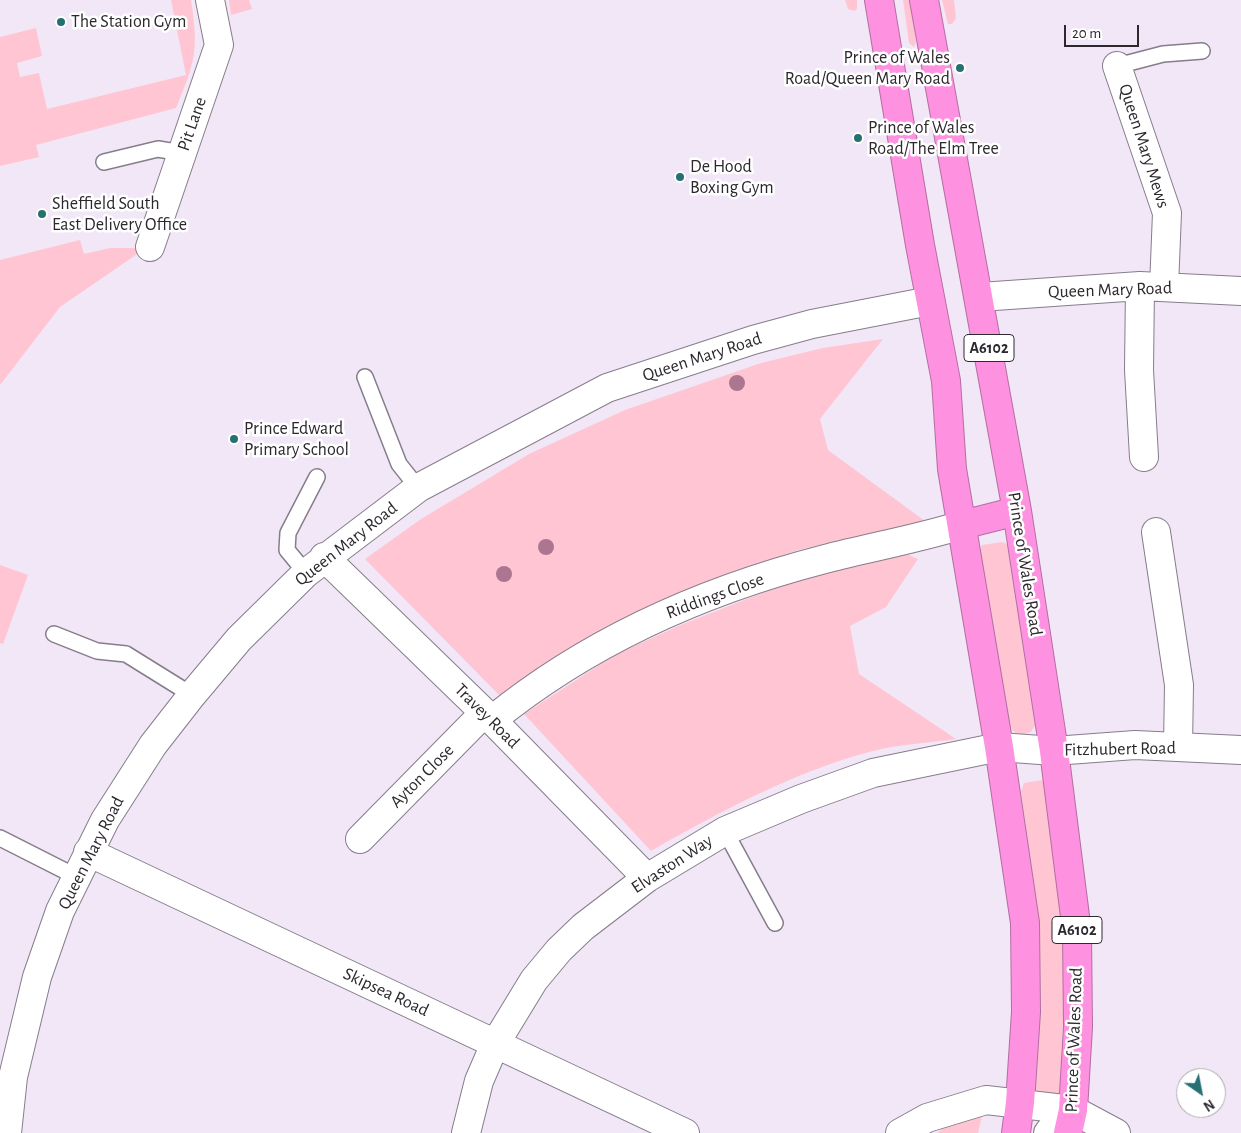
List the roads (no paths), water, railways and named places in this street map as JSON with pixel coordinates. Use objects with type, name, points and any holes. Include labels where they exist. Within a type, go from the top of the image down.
[{"type":"highway","name":"A6102","points":[[879,0],[930,302],[946,380],[952,469],[999,747],[1025,923],[1026,1012],[1020,1103],[1016,1133]]},
{"type":"highway","name":"Prince of Wales Road","points":[[924,0],[980,297],[1017,512],[1054,751],[1077,932],[1078,1027],[1071,1122]]},
{"type":"highway","points":[[962,525],[1017,512]]},
{"type":"street","name":"Pit Lane","points":[[150,247],[220,45],[210,0]]},
{"type":"street","name":"Queen Mary Mews","points":[[1117,66],[1167,213],[1152,286],[1139,370],[1144,457]]},
{"type":"street","name":"Queen Mary Road","points":[[980,297],[1152,286],[1241,290]]},
{"type":"street","name":"Queen Mary Road","points":[[7,1133],[13,1077],[37,977],[60,911],[88,852],[127,782],[192,695],[238,638],[315,565],[418,488],[607,388],[761,337],[812,324],[930,302]]},
{"type":"street","name":"Riddings Close","points":[[488,717],[604,645],[685,605],[720,591],[825,559],[922,538],[962,525]]},
{"type":"street","points":[[1156,532],[1179,685],[1178,747]]},
{"type":"street","name":"Travey Road","points":[[315,565],[488,717],[647,878]]},
{"type":"street","name":"Ayton Close","points":[[360,839],[488,717]]},
{"type":"street","name":"Fitzhubert Road","points":[[999,747],[1054,751],[1135,745],[1241,750]]},
{"type":"street","name":"Elvaston Way","points":[[466,1133],[479,1081],[495,1044],[534,980],[559,950],[583,927],[647,878],[725,831],[801,799],[873,774],[999,747]]},
{"type":"street","name":"Skipsea Road","points":[[88,852],[685,1133]]},
{"type":"street","points":[[900,1133],[927,1118],[986,1100],[1020,1103],[1071,1122],[1116,1133]]},
{"type":"street","points":[[1048,1133],[1057,1122],[1071,1122]]},
{"type":"lane","points":[[1117,66],[1163,54],[1202,51]]},
{"type":"lane","points":[[104,162],[158,149],[182,153]]},
{"type":"lane","points":[[365,376],[399,464],[418,488]]},
{"type":"lane","points":[[315,565],[287,550],[288,533],[316,477]]},
{"type":"lane","points":[[54,634],[97,651],[126,654],[192,695]]},
{"type":"lane","points":[[725,831],[775,924]]},
{"type":"lane","points":[[0,838],[77,878]]},
{"type":"place","name":"The Station Gym","points":[[61,22]]},
{"type":"place","name":"Prince of Wales Road/Queen Mary Road","points":[[960,68]]},
{"type":"place","name":"Prince of Wales Road/The Elm Tree","points":[[858,138]]},
{"type":"place","name":"De Hood Boxing Gym","points":[[680,177]]},
{"type":"place","name":"Sheffield South East Delivery Office","points":[[42,214]]},
{"type":"place","name":"Prince Edward Primary School","points":[[234,439]]}]
